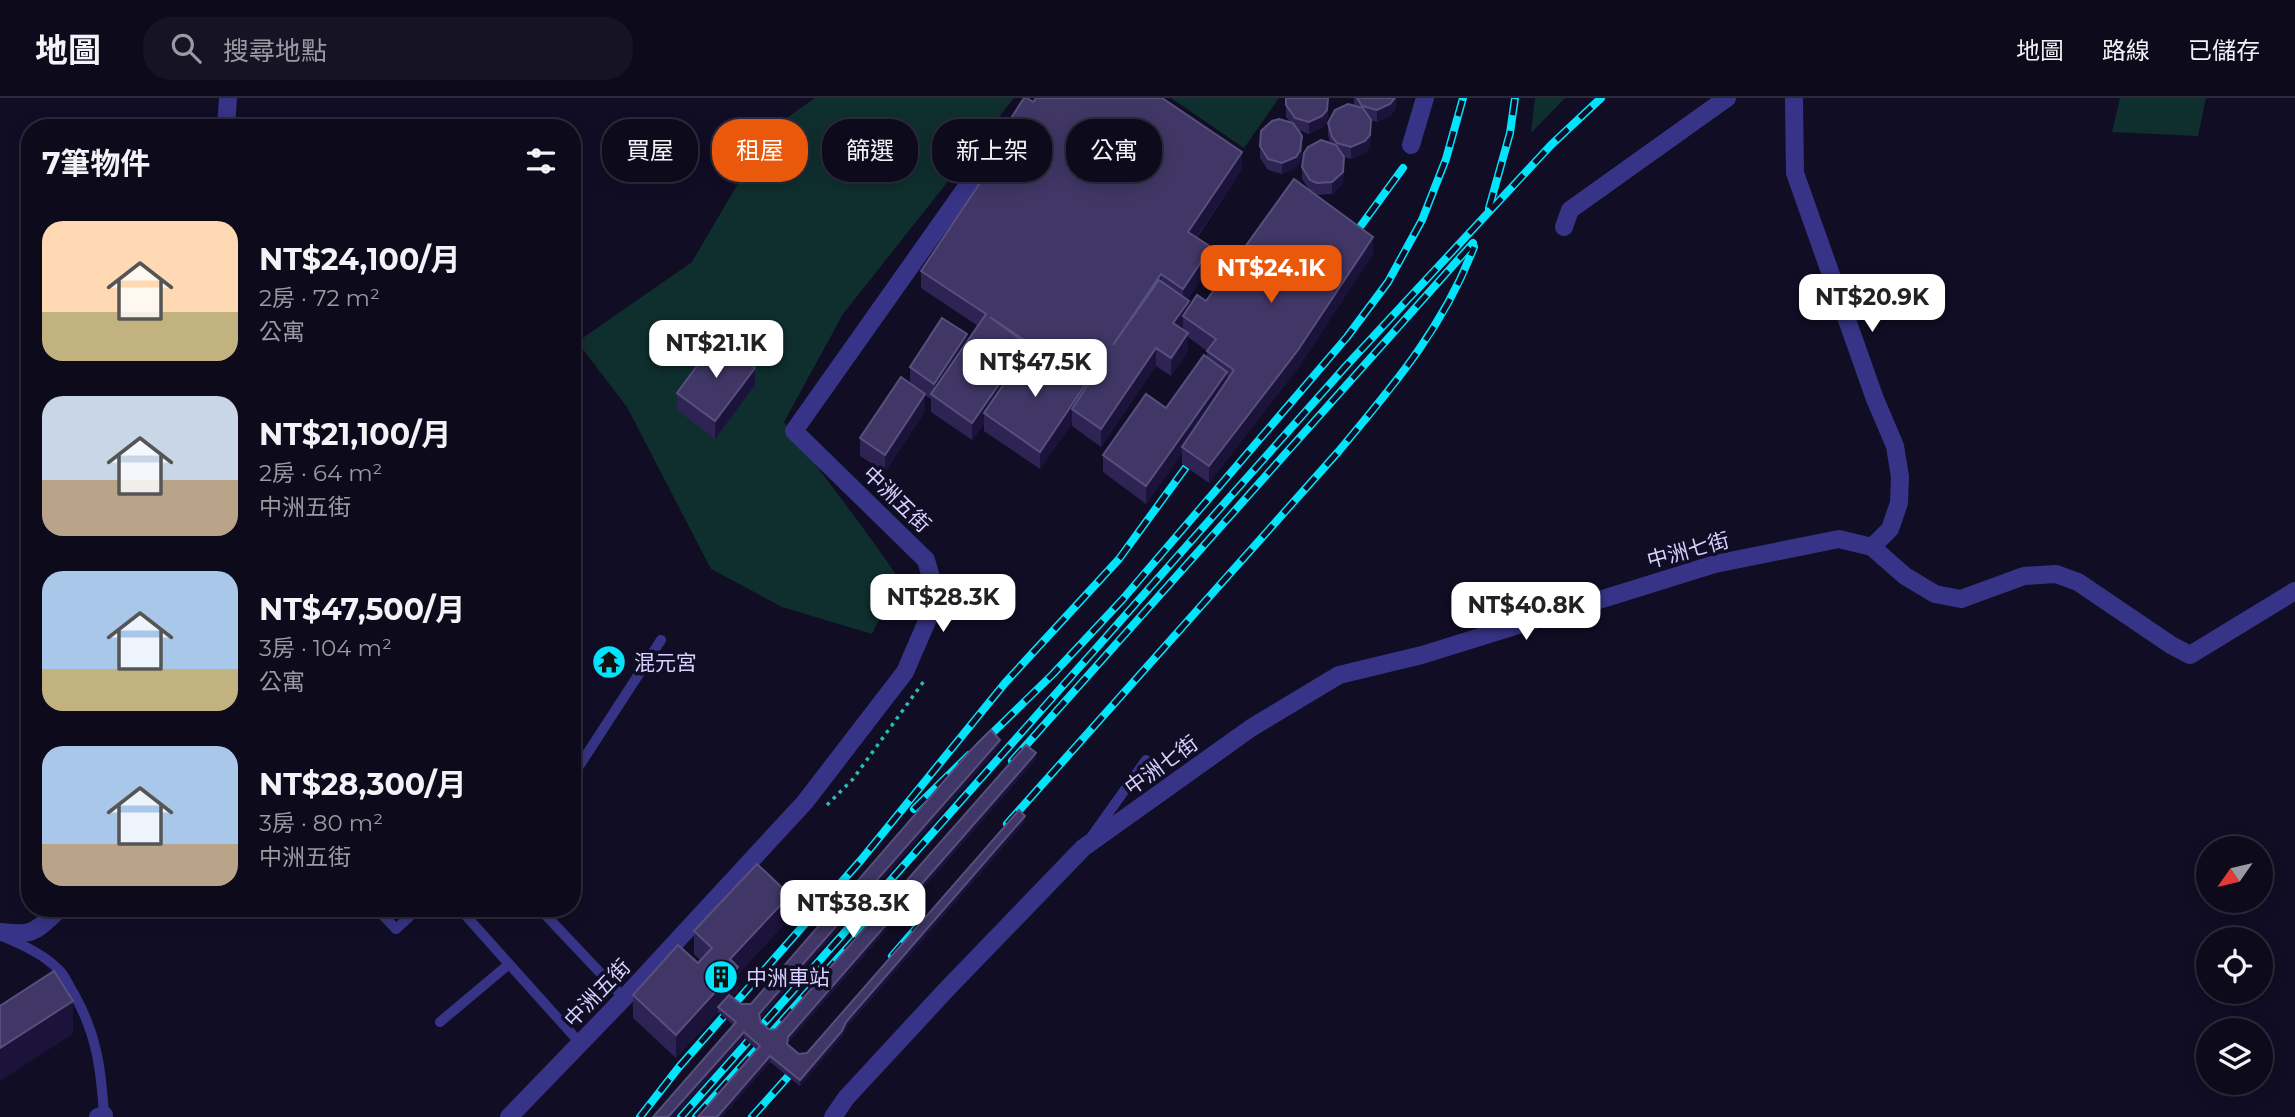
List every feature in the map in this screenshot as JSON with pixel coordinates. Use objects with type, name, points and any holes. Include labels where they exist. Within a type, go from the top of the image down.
[{"type":"street","points":[[227,119],[228,98]]},
{"type":"street","points":[[1411,145],[1425,98]]},
{"type":"street","points":[[1564,227],[1570,209],[1727,98]]},
{"type":"street","points":[[1794,98],[1795,173],[1866,374],[1895,446],[1899,467],[1899,503],[1890,529],[1872,547]]},
{"type":"street","name":"中洲五街","points":[[509,1117],[624,998],[805,802],[905,672],[937,598],[926,559],[794,431],[970,182]]},
{"type":"street","name":"中洲七街","points":[[833,1117],[846,1098],[946,990],[1083,848],[1251,729],[1339,675],[1422,655],[1715,564],[1839,539],[1872,547],[1905,576],[1935,594],[1961,599],[2024,576],[2056,574],[2078,582],[2190,655],[2295,591]]},
{"type":"street","points":[[0,934],[26,935],[38,929],[51,917]]},
{"type":"lane","points":[[581,763],[660,640]]},
{"type":"lane","points":[[1083,848],[1146,760]]},
{"type":"lane","points":[[385,917],[396,929],[409,917]]},
{"type":"lane","points":[[466,917],[580,1042]]},
{"type":"lane","points":[[548,917],[624,998]]},
{"type":"lane","points":[[0,934],[27,947],[60,971],[78,1002],[96,1042],[101,1073],[102,1116]]},
{"type":"lane","points":[[440,1022],[509,964]]},
{"type":"green space","points":[[815,98],[1014,98],[997,119],[932,119],[932,182],[948,182],[843,314],[784,422],[899,579],[872,634],[782,607],[711,569],[627,407],[581,347],[581,339],[692,262],[739,182],[808,182],[808,119],[785,119]]},
{"type":"green space","points":[[1171,98],[1279,98],[1244,148]]},
{"type":"green space","points":[[1535,98],[1565,98],[1531,133]]},
{"type":"green space","points":[[2120,98],[2206,98],[2198,136],[2112,132]]},
{"type":"building","points":[[1024,98],[1033,102],[1036,98],[1162,98],[1242,152],[1188,232],[1211,247],[1183,289],[1161,274],[1113,345],[1159,280],[1189,301],[1173,323],[1188,333],[1171,358],[1156,348],[1101,429],[1072,409],[1089,383],[990,317],[1027,344],[972,423],[931,394],[986,314],[921,271],[981,182],[1052,182],[1052,119],[1010,119]]},
{"type":"building","points":[[1286,98],[1328,98],[1327,110],[1322,116],[1309,122],[1295,118],[1286,105]]},
{"type":"building","points":[[1357,98],[1395,98],[1390,104],[1377,110],[1362,106]]},
{"type":"building","points":[[1348,104],[1363,108],[1371,120],[1370,135],[1365,141],[1351,147],[1337,143],[1328,123],[1335,110]]},
{"type":"building","points":[[1279,119],[1293,123],[1302,136],[1300,151],[1296,157],[1282,163],[1268,159],[1260,146],[1261,131],[1272,121]]},
{"type":"building","points":[[1321,140],[1336,145],[1344,157],[1343,172],[1332,182],[1317,183],[1310,180],[1302,167],[1304,153],[1308,147]]},
{"type":"building","points":[[1294,179],[1373,237],[1298,350],[1209,466],[1182,447],[1234,370],[1207,351],[1216,339],[1183,316],[1197,295],[1206,301]]},
{"type":"building","points":[[942,318],[967,334],[934,384],[910,367]]},
{"type":"building","points":[[717,339],[755,368],[715,421],[677,393]]},
{"type":"building","points":[[1030,346],[1085,385],[1040,452],[984,413]]},
{"type":"building","points":[[1204,355],[1227,372],[1146,486],[1103,455],[1146,394],[1166,408]]},
{"type":"building","points":[[901,377],[925,394],[885,455],[860,438]]},
{"type":"building","points":[[991,730],[1000,740],[759,1014],[761,1023],[770,1030],[776,1029],[1026,745],[1036,753],[788,1037],[787,1044],[799,1054],[807,1053],[1019,810],[1025,816],[846,1022],[842,1031],[800,1080],[770,1056],[717,1117],[698,1117],[760,1046],[744,1032],[668,1117],[653,1117],[736,1022],[718,1007],[729,995],[741,1004],[751,1004]]},
{"type":"building","name":"中洲車站","points":[[757,864],[790,895],[730,959],[738,967],[676,1035],[633,995],[678,945],[698,963],[712,948],[694,931]]},
{"type":"building","points":[[54,971],[73,1001],[0,1048],[0,1006]]},
{"type":"railway","points":[[979,746],[1053,674],[1122,600],[1347,337],[1388,282],[1422,220],[1446,159],[1463,98]]},
{"type":"railway","points":[[1489,208],[1510,133],[1515,98]]},
{"type":"railway","points":[[681,1117],[1346,366],[1551,145],[1601,98]]},
{"type":"railway","points":[[1349,242],[1403,168]]},
{"type":"railway","points":[[1012,761],[1473,243]]},
{"type":"railway","points":[[1007,824],[1378,404],[1432,330],[1462,276],[1474,247]]},
{"type":"railway","points":[[640,1117],[679,1067],[861,860],[1005,683],[1119,559],[1197,452]]},
{"type":"railway","points":[[914,809],[969,755]]},
{"type":"railway","points":[[696,1117],[874,918]]},
{"type":"railway","points":[[892,956],[924,919]]},
{"type":"railway","points":[[752,1117],[801,1062]]},
{"type":"place","name":"混元宮","points":[[609,662]]},
{"type":"place","name":"中洲車站","points":[[721,977]]}]
